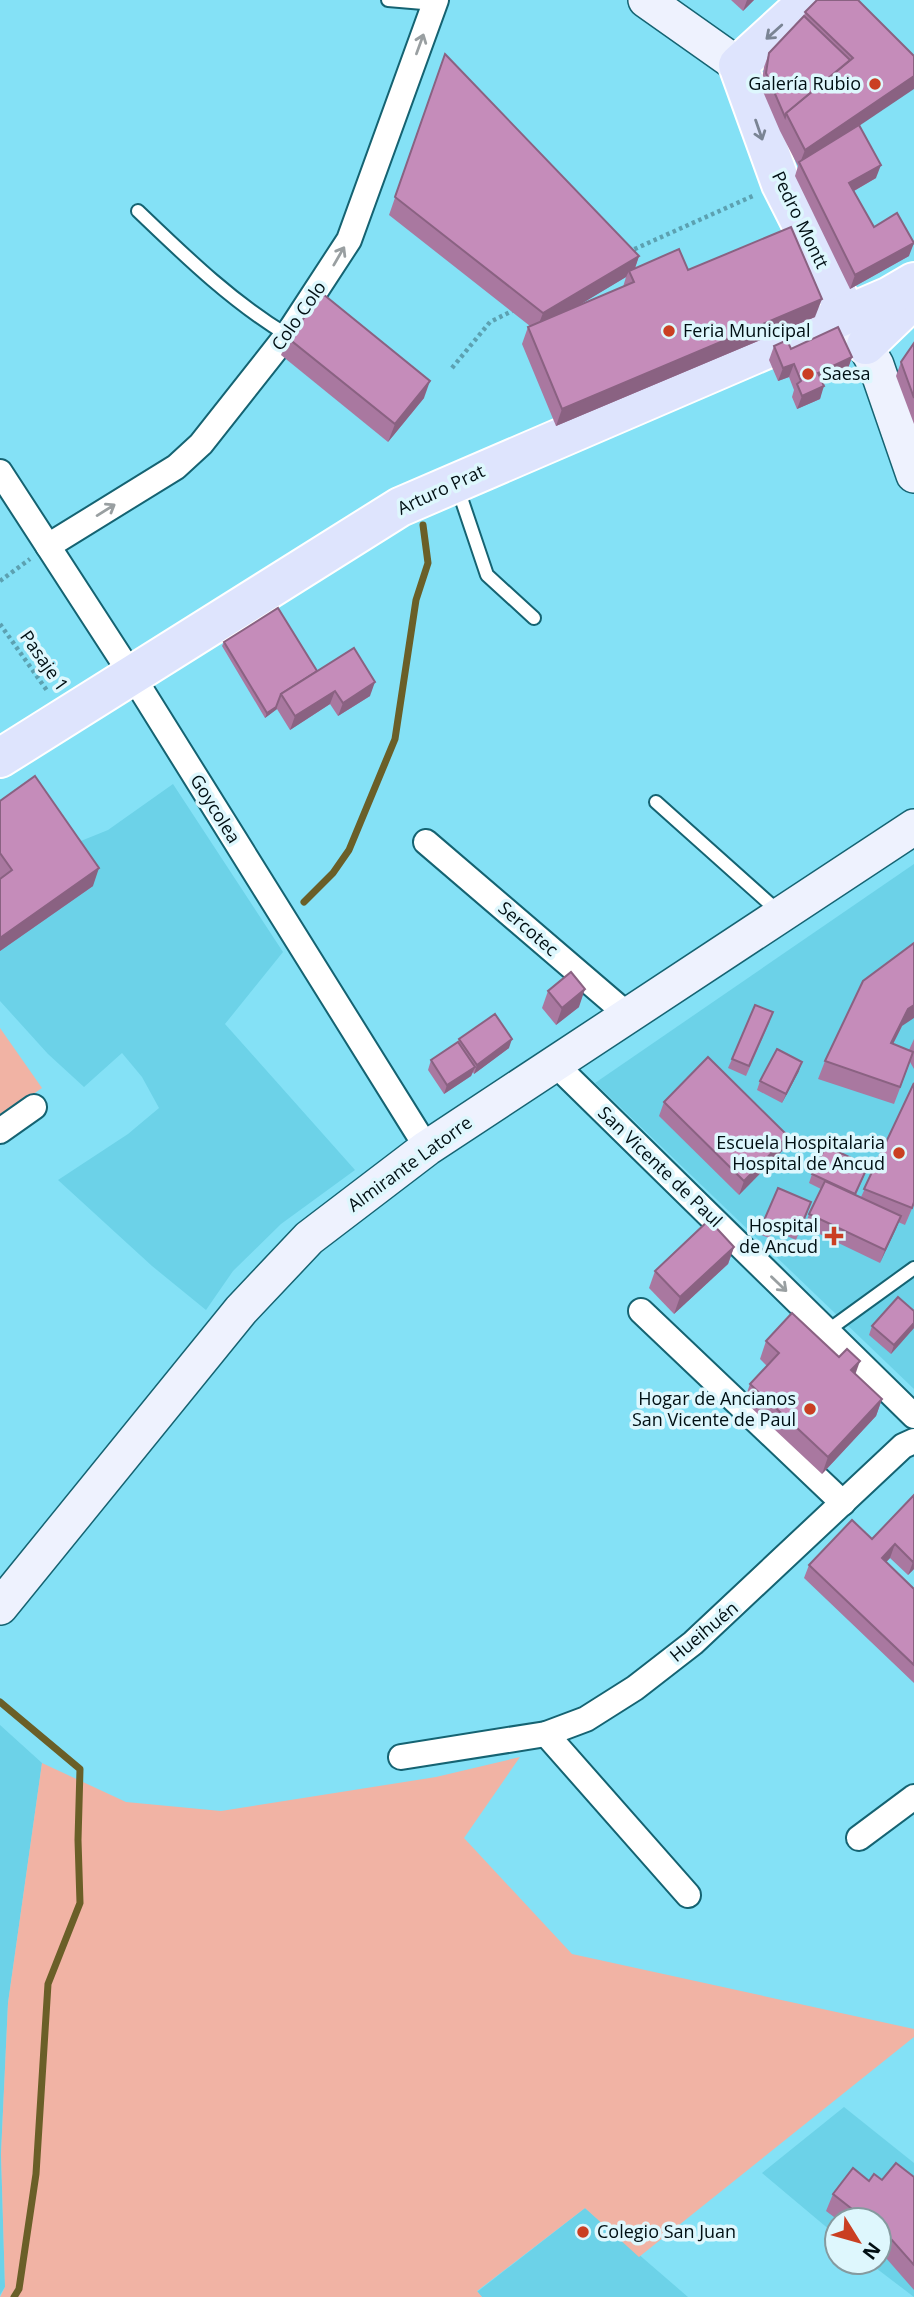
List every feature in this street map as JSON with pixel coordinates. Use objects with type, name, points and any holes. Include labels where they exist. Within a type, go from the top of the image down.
[{"type":"main road","points":[[646,0],[738,65],[805,1]]},
{"type":"main road","name":"Pedro Montt","points":[[738,65],[781,184],[857,330],[914,475]]},
{"type":"main road","name":"Arturo Prat","points":[[0,758],[400,507],[456,482],[857,330],[914,282]]},
{"type":"main road","points":[[857,330],[914,299]]},
{"type":"main road","name":"Almirante Latorre","points":[[0,1607],[241,1310],[309,1238],[427,1147],[556,1065],[914,827]]},
{"type":"street","name":"Colo Colo","points":[[48,546],[176,467],[201,444],[287,335],[349,240],[435,2]]},
{"type":"street","name":"Goycolea","points":[[0,472],[427,1147]]},
{"type":"street","name":"Sercotec","points":[[426,842],[629,1016]]},
{"type":"street","name":"San Vicente de Paul","points":[[556,1065],[914,1416]]},
{"type":"street","points":[[0,1131],[34,1107]]},
{"type":"street","points":[[640,1311],[843,1503]]},
{"type":"street","name":"Hueihuén","points":[[401,1757],[545,1734],[586,1719],[635,1688],[683,1650],[746,1596],[903,1446],[914,1441]]},
{"type":"street","points":[[545,1734],[688,1895]]},
{"type":"street","points":[[859,1838],[914,1797]]},
{"type":"lane","points":[[388,0],[435,2]]},
{"type":"lane","points":[[138,211],[210,279],[258,317],[287,335]]},
{"type":"lane","points":[[456,482],[487,575],[534,618]]},
{"type":"lane","points":[[656,802],[782,914]]},
{"type":"lane","points":[[827,1331],[914,1268]]},
{"type":"path","points":[[625,254],[781,184]]},
{"type":"path","points":[[452,368],[490,322],[515,309]]},
{"type":"path","points":[[0,581],[48,546]]},
{"type":"path","name":"Pasaje 1","points":[[0,624],[65,715]]},
{"type":"shaded area","points":[[173,784],[283,952],[225,1024],[355,1170],[281,1224],[233,1271],[206,1310],[152,1266],[58,1180],[128,1134],[159,1108],[142,1077],[122,1053],[84,1087],[48,1054],[0,1001],[0,951],[66,847],[108,830]]},
{"type":"shaded area","name":"Hospital de Ancud","points":[[914,864],[914,1389],[595,1083]]},
{"type":"shaded area","points":[[0,1028],[42,1088],[0,1117]]},
{"type":"shaded area","points":[[0,1725],[42,1763],[8,2003],[1,2154],[5,2287],[0,2295]]},
{"type":"shaded area","points":[[520,1757],[464,1838],[572,1954],[914,2029],[914,2037],[639,2257],[585,2208],[477,2291],[482,2297],[0,2297],[5,2287],[1,2154],[8,2003],[42,1763],[126,1802],[221,1811],[436,1777]]},
{"type":"shaded area","points":[[844,2107],[914,2163],[914,2297],[886,2276],[893,2276],[893,2206],[823,2206],[823,2224],[762,2173]]},
{"type":"shaded area","name":"Colegio San Juan","points":[[585,2208],[688,2297],[482,2297],[477,2292]]},
{"type":"building","name":"Galería Rubio","points":[[817,0],[858,0],[914,56],[914,76],[805,150],[786,113],[853,58],[805,12]]},
{"type":"building","points":[[804,16],[850,60],[786,113],[785,117],[766,73],[769,53]]},
{"type":"building","points":[[445,54],[639,256],[543,313],[395,197]]},
{"type":"building","points":[[859,125],[881,165],[849,183],[874,227],[897,213],[914,243],[855,275],[799,162]]},
{"type":"building","name":"Feria Municipal","points":[[791,227],[822,299],[562,409],[528,327],[634,282],[629,271],[679,249],[688,270]]},
{"type":"building","points":[[323,294],[430,381],[395,424],[288,338]]},
{"type":"building","points":[[838,327],[852,357],[818,373],[824,386],[802,396],[797,384],[801,381],[794,364],[783,368],[774,346],[787,340],[791,349]]},
{"type":"building","points":[[914,343],[914,398],[901,362]]},
{"type":"building","points":[[278,608],[317,671],[281,694],[276,707],[267,713],[224,642]]},
{"type":"building","points":[[354,648],[375,682],[343,703],[335,691],[295,716],[281,694]]},
{"type":"building","points":[[35,776],[99,868],[0,938],[0,879],[12,870],[0,853],[0,801]]},
{"type":"building","points":[[914,943],[914,1005],[908,1009],[891,1043],[913,1052],[900,1087],[825,1061],[863,981]]},
{"type":"building","points":[[571,972],[585,989],[562,1008],[548,991]]},
{"type":"building","points":[[755,1005],[773,1012],[749,1066],[732,1059]]},
{"type":"building","points":[[495,1014],[512,1039],[477,1065],[459,1039]]},
{"type":"building","points":[[458,1042],[475,1067],[447,1085],[431,1060]]},
{"type":"building","points":[[777,1049],[802,1062],[786,1094],[760,1081]]},
{"type":"building","points":[[708,1057],[788,1136],[744,1181],[664,1102]]},
{"type":"building","points":[[914,1083],[914,1202],[912,1208],[864,1189]]},
{"type":"building","points":[[826,1146],[868,1166],[855,1194],[812,1174]]},
{"type":"building","points":[[825,1181],[901,1216],[885,1250],[809,1214]]},
{"type":"building","points":[[778,1188],[811,1202],[799,1231],[776,1221],[773,1229],[762,1225]]},
{"type":"building","points":[[709,1220],[734,1247],[680,1297],[655,1271]]},
{"type":"building","points":[[898,1297],[914,1311],[914,1323],[894,1345],[872,1326]]},
{"type":"building","name":"Hogar de Ancianos San Vicente de Paul","points":[[792,1313],[839,1357],[847,1349],[860,1361],[851,1370],[882,1399],[828,1457],[750,1384],[779,1353],[766,1341]]},
{"type":"building","points":[[914,1495],[913,1562],[895,1544],[882,1558],[914,1589],[914,1665],[809,1565],[852,1520],[872,1539]]},
{"type":"building","points":[[896,2163],[914,2177],[914,2265],[893,2241],[893,2206],[848,2206],[833,2194],[853,2168],[869,2181],[874,2174],[882,2180]]},
{"type":"waterway","points":[[304,902],[333,873],[349,850],[395,739],[416,600],[428,563],[423,525]]},
{"type":"waterway","points":[[0,1702],[80,1769],[80,1903],[48,1984],[36,2174],[19,2289],[14,2297]]},
{"type":"place","name":"Galería Rubio","points":[[875,84]]},
{"type":"place","name":"Feria Municipal","points":[[669,331]]},
{"type":"place","name":"Saesa","points":[[808,374]]},
{"type":"place","name":"Escuela Hospitalaria Hospital de Ancud","points":[[899,1153]]},
{"type":"place","name":"Hospital de Ancud","points":[[834,1236]]},
{"type":"place","name":"Hogar de Ancianos San Vicente de Paul","points":[[810,1409]]},
{"type":"place","name":"Colegio San Juan","points":[[583,2232]]}]
